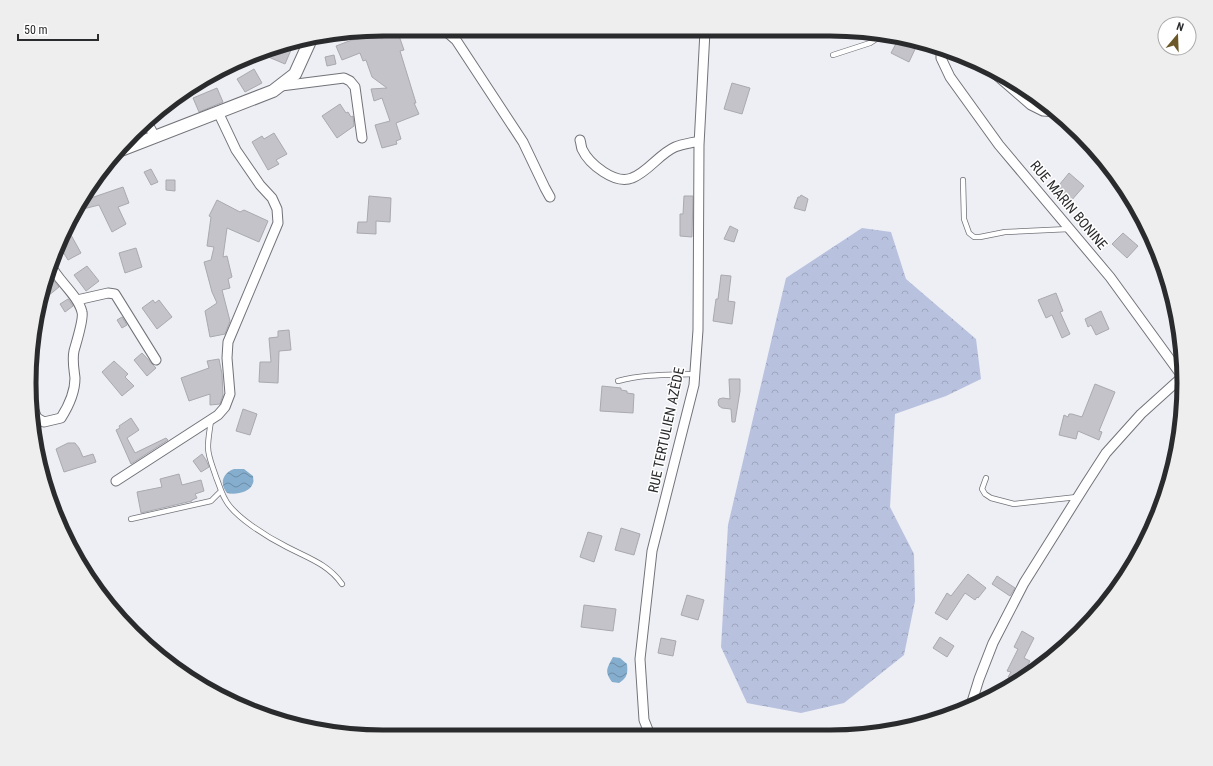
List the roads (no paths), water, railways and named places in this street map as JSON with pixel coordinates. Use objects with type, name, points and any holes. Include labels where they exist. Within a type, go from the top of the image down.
[{"type":"street","points":[[451,36],[456,40],[523,142],[550,197]]},
{"type":"street","name":"RUE TERTULIEN AZÈDE","points":[[648,730],[644,720],[640,659],[652,551],[694,385],[698,330],[699,141],[705,36]]},
{"type":"street","points":[[129,147],[273,91],[295,74],[308,44]]},
{"type":"street","name":"RUE MARIN BONINE","points":[[941,54],[941,58],[950,77],[995,138],[1110,277],[1176,369]]},
{"type":"street","points":[[281,86],[344,78],[350,81],[354,87],[362,138]]},
{"type":"street","points":[[1006,83],[1031,105],[1045,111]]},
{"type":"street","points":[[116,481],[211,420],[225,407],[230,394],[227,358],[228,342],[278,224],[276,209],[272,198],[260,185],[236,150],[218,112]]},
{"type":"street","points":[[149,127],[155,137]]},
{"type":"street","points":[[580,140],[582,149],[601,172],[618,179],[626,180],[638,175],[674,147],[699,141]]},
{"type":"street","points":[[38,418],[44,422],[61,418],[66,410],[72,395],[75,380],[73,355],[83,313],[77,300],[54,272]]},
{"type":"street","points":[[77,300],[108,292],[115,294],[156,360]]},
{"type":"street","points":[[973,699],[993,643],[1024,583],[1078,496],[1106,453],[1141,414],[1177,382]]},
{"type":"lane","points":[[833,55],[870,43],[876,39]]},
{"type":"lane","points":[[963,180],[964,219],[969,233],[974,237],[1005,232],[1070,228]]},
{"type":"lane","points":[[618,382],[635,376],[694,374]]},
{"type":"lane","points":[[211,420],[208,447],[209,456],[225,500],[234,512],[252,526],[286,547],[325,567],[335,574],[342,584]]},
{"type":"lane","points":[[986,478],[982,489],[985,494],[991,498],[1014,504],[1078,496]]},
{"type":"lane","points":[[130,519],[211,501],[221,491]]},
{"type":"water","points":[[234,469],[244,469],[253,476],[253,482],[246,491],[234,494],[227,493],[223,486],[223,479],[227,473]]},
{"type":"water","points":[[613,657],[620,658],[627,664],[626,675],[619,683],[612,682],[607,673]]}]
